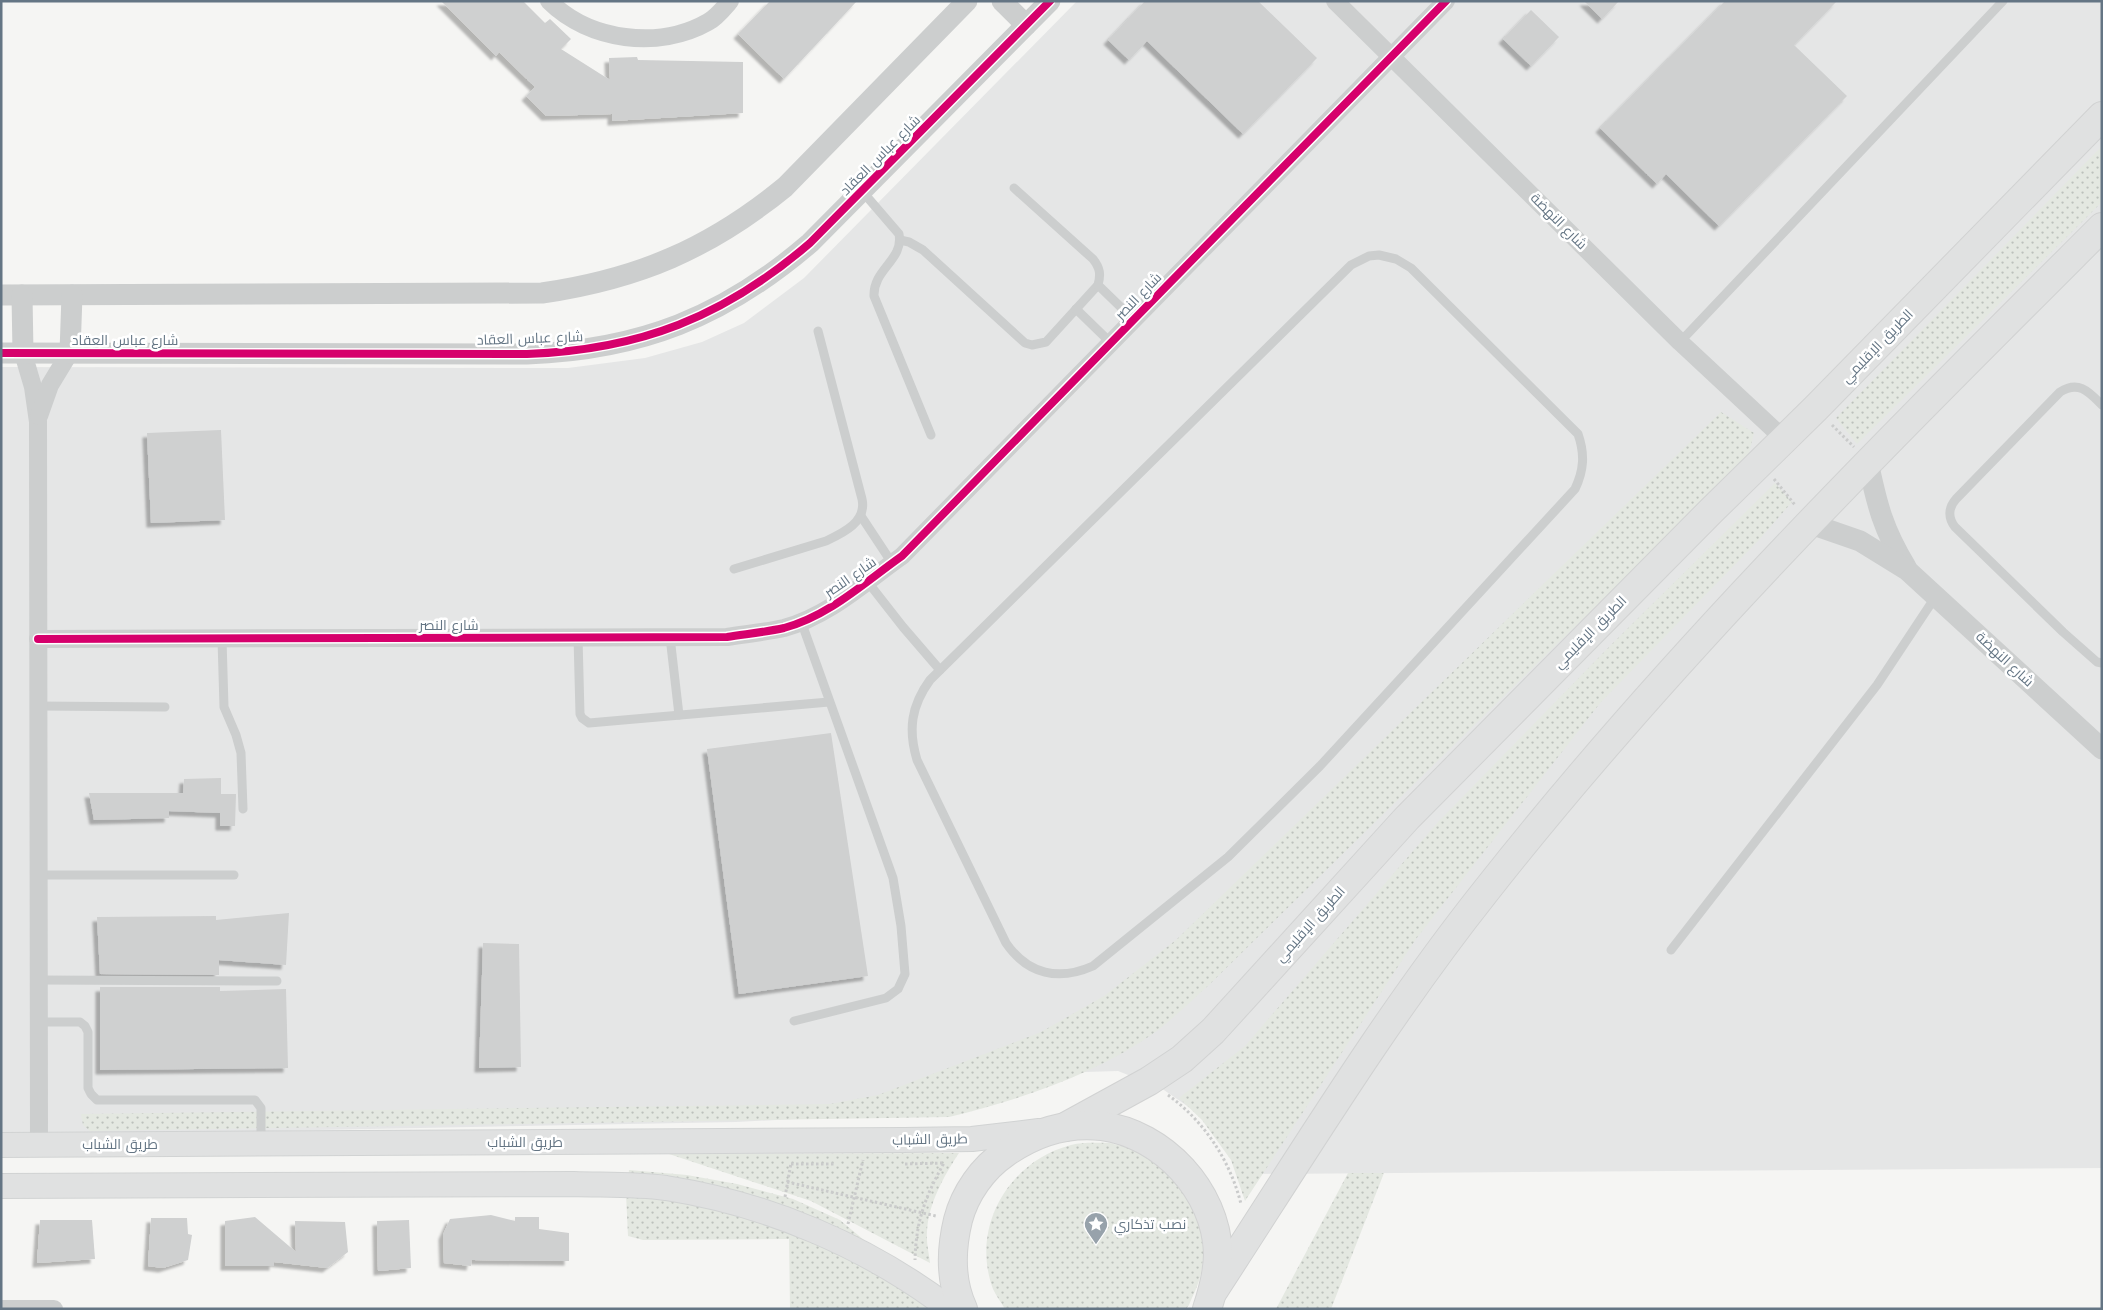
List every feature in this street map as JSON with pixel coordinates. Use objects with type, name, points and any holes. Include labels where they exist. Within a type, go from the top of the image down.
[{"type":"highway","name":"الطريق الإقليمي","points":[[963,1309],[953,1271],[953,1240],[961,1210],[975,1183],[995,1160],[1020,1142],[1057,1129],[1149,1081],[1182,1059],[1213,1032],[1407,818],[1705,517],[1761,464],[2102,116]]},
{"type":"highway","points":[[1210,1299],[1377,1039],[1484,892],[1590,764],[1723,614],[1811,524],[1868,462],[2102,227]]},
{"type":"highway","points":[[1057,1129],[1102,1126],[1138,1136],[1170,1156],[1195,1183],[1211,1216],[1218,1253],[1210,1299]]},
{"type":"main road","name":"طريق الشباب","points":[[1,1144],[972,1139],[1057,1129]]},
{"type":"main road","points":[[1,1186],[622,1185],[664,1188],[713,1197],[781,1217],[843,1243],[908,1279],[950,1309]]},
{"type":"street","points":[[549,1],[573,20],[591,29],[630,38],[650,38],[678,34],[710,22],[730,1]]},
{"type":"street","points":[[39,1144],[38,422],[33,387],[23,353],[12,295],[542,293],[576,288],[644,270],[708,241],[741,220],[785,187],[968,1]]},
{"type":"street","points":[[1002,1],[1026,25]]},
{"type":"street","name":"شارع عباس العقاد","points":[[1,353],[527,354],[565,352],[618,344],[675,327],[719,307],[760,283],[810,244],[1050,1]]},
{"type":"street","name":"شارع النهضة","points":[[1335,1],[1680,342],[1784,439]]},
{"type":"street","name":"شارع النصر","points":[[38,639],[727,637],[785,627],[801,621],[839,602],[902,556],[1446,1]]},
{"type":"street","points":[[38,422],[50,385],[70,352],[72,295]]},
{"type":"street","name":"شارع النهضة","points":[[1868,462],[1884,528],[1907,570]]},
{"type":"street","name":"شارع النهضة","points":[[1811,524],[1860,541],[1907,570],[2102,749]]},
{"type":"street","points":[[1,1309],[54,1309]]},
{"type":"lane","points":[[1680,342],[2003,1]]},
{"type":"lane","points":[[900,240],[909,242],[924,250],[1025,343],[1032,345],[1046,342],[1098,285],[1100,276],[1098,266],[1093,259],[1014,188]]},
{"type":"lane","points":[[862,191],[899,234],[898,251],[877,278],[874,296],[931,435]]},
{"type":"lane","points":[[1369,256],[1387,256],[1411,268],[1578,434],[1582,445],[1583,469],[1575,489],[1320,766],[1228,858],[1104,959],[1081,972],[1068,974],[1042,972],[1021,961],[1012,953],[1000,933],[917,760],[911,732],[912,718],[922,691],[940,670],[1351,264],[1369,256]]},
{"type":"lane","points":[[1098,285],[1133,319]]},
{"type":"lane","points":[[1076,309],[1110,342]]},
{"type":"lane","points":[[734,569],[826,541],[840,534],[861,516],[863,510],[862,500],[818,331]]},
{"type":"lane","points":[[2102,405],[2085,388],[2073,387],[2060,392],[1952,504],[1949,514],[1952,523],[1962,534],[2063,632],[2098,662],[2102,663]]},
{"type":"lane","points":[[861,516],[892,563]]},
{"type":"lane","points":[[867,581],[940,670]]},
{"type":"lane","points":[[1671,950],[1877,685],[1936,596]]},
{"type":"lane","points":[[794,1022],[886,998],[898,989],[905,974],[901,926],[893,878],[801,621]]},
{"type":"lane","points":[[578,638],[580,714],[585,721],[593,723],[829,702]]},
{"type":"lane","points":[[670,638],[679,715]]},
{"type":"lane","points":[[222,639],[224,708],[241,752],[244,809]]},
{"type":"lane","points":[[38,706],[165,708]]},
{"type":"lane","points":[[39,875],[234,875]]},
{"type":"lane","points":[[39,980],[278,981]]},
{"type":"lane","points":[[39,1022],[80,1022],[85,1026],[88,1032],[88,1088],[97,1100],[255,1100],[261,1108],[261,1143]]},
{"type":"path","points":[[1816,408],[1868,462]]},
{"type":"path","points":[[1761,464],[1811,524]]},
{"type":"path","points":[[1149,1081],[1175,1100],[1207,1133],[1230,1171],[1242,1206]]},
{"type":"path","points":[[781,1217],[796,1140]]},
{"type":"path","points":[[843,1243],[867,1140]]},
{"type":"path","points":[[898,1164],[944,1163],[929,1189],[920,1213],[915,1238],[915,1264],[906,1260]]},
{"type":"path","points":[[791,1164],[835,1164]]},
{"type":"path","points":[[853,1164],[871,1164]]},
{"type":"path","points":[[788,1182],[958,1221]]},
{"type":"shaded area","points":[[1077,1],[2102,1],[2102,1168],[1253,1174],[1218,1127],[1161,1088],[1118,1071],[1085,1072],[1059,1077],[948,1111],[736,1122],[1,1136],[1,367],[568,368],[645,358],[702,342],[744,323],[804,278]]},
{"type":"shaded area","points":[[2102,146],[2102,202],[1857,444],[1836,418]]},
{"type":"shaded area","points":[[1721,412],[1754,433],[1748,457],[1209,985],[1157,1031],[1133,1047],[1083,1073],[1004,1102],[949,1117],[90,1131],[83,1125],[81,1114],[830,1104],[878,1095],[1041,1032],[1104,996],[1176,940]]},
{"type":"shaded area","points":[[1775,483],[1792,502],[1759,540],[1601,702],[1416,939],[1245,1201],[1231,1160],[1202,1120],[1179,1098],[1245,1046],[1438,822],[1610,646]]},
{"type":"shaded area","points":[[1110,1143],[1142,1153],[1161,1165],[1184,1190],[1193,1205],[1199,1221],[1203,1255],[1200,1277],[1189,1305],[1186,1309],[1005,1309],[993,1289],[987,1266],[987,1243],[991,1220],[1000,1200],[1013,1181],[1029,1166],[1049,1153],[1076,1144]]},
{"type":"shaded area","points":[[959,1153],[943,1181],[930,1211],[927,1244],[930,1263],[811,1201],[669,1154]]},
{"type":"shaded area","points":[[629,1170],[687,1175],[737,1184],[793,1199],[840,1220],[913,1281],[931,1309],[790,1309],[789,1239],[643,1240],[628,1236],[626,1194]]},
{"type":"shaded area","points":[[1348,1173],[1384,1173],[1331,1309],[1276,1309]]},
{"type":"building","points":[[441,1],[523,1],[545,23],[550,19],[571,39],[561,49],[610,80],[609,58],[637,57],[638,60],[743,62],[743,113],[612,121],[612,114],[546,116],[526,96],[535,87],[499,52],[496,56]]},
{"type":"building","points":[[770,1],[857,1],[784,79],[738,34]]},
{"type":"building","points":[[1145,1],[1258,1],[1317,58],[1243,134],[1147,41],[1129,60],[1108,40]]},
{"type":"building","points":[[1584,1],[1619,1],[1602,19]]},
{"type":"building","points":[[1725,1],[1837,1],[1794,45],[1847,96],[1719,226],[1666,174],[1657,184],[1600,128]]},
{"type":"building","points":[[1531,10],[1559,37],[1531,66],[1503,39]]},
{"type":"building","points":[[221,430],[225,520],[151,523],[147,433]]},
{"type":"building","points":[[831,733],[868,976],[739,994],[707,749]]},
{"type":"building","points":[[221,778],[221,794],[236,794],[235,826],[220,826],[220,813],[169,811],[169,818],[94,820],[89,793],[183,793],[184,779]]},
{"type":"building","points":[[289,913],[286,965],[219,960],[219,975],[100,974],[97,917],[216,916],[216,920]]},
{"type":"building","points":[[483,943],[519,944],[521,1067],[479,1068]]},
{"type":"building","points":[[100,987],[220,987],[220,991],[286,989],[288,1068],[100,1070]]},
{"type":"building","points":[[491,1215],[515,1221],[515,1217],[539,1217],[539,1229],[569,1233],[569,1261],[472,1260],[471,1266],[444,1263],[443,1235],[450,1219]]},
{"type":"building","points":[[255,1217],[296,1252],[295,1221],[345,1222],[348,1252],[327,1268],[274,1262],[274,1266],[225,1266],[225,1221]]},
{"type":"building","points":[[151,1218],[187,1218],[188,1234],[192,1235],[188,1260],[163,1268],[148,1266]]},
{"type":"building","points":[[40,1220],[92,1220],[95,1259],[37,1263]]},
{"type":"building","points":[[409,1220],[411,1268],[378,1271],[377,1221]]},
{"type":"cycle path","points":[[1,353],[527,354],[568,351],[644,337],[679,325],[712,310],[778,269],[810,243],[1050,1]]},
{"type":"cycle path","points":[[38,639],[727,637],[784,628],[800,623],[831,607],[902,556],[1446,1]]},
{"type":"place","name":"نصب تذكاري","points":[[1096,1245]]}]
